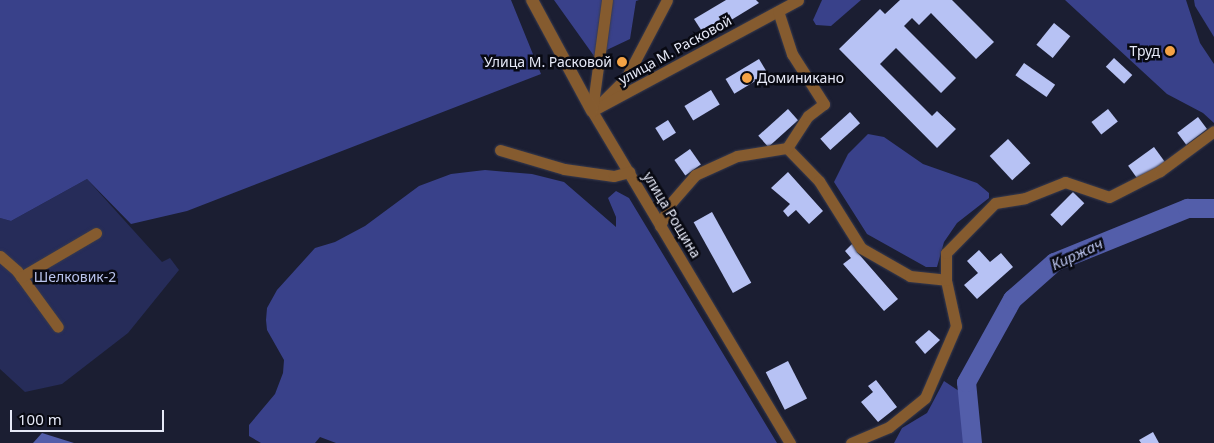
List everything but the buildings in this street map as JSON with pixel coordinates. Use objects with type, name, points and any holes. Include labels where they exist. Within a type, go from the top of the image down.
[{"type":"street","name":"улица Рощина","points":[[532,0],[592,111],[790,443]]},
{"type":"street","points":[[592,111],[607,0]]},
{"type":"street","points":[[592,111],[626,78],[667,0]]},
{"type":"street","name":"улица М. Расковой","points":[[592,111],[641,87],[798,0]]},
{"type":"street","points":[[660,226],[670,204],[695,175],[737,156],[786,148],[808,116],[824,104],[792,54],[778,11]]},
{"type":"street","points":[[626,78],[631,85],[641,87]]},
{"type":"street","points":[[851,443],[889,427],[925,398],[956,326],[946,280],[946,253],[995,203],[1025,198],[1065,182],[1109,197],[1160,171],[1214,130]]},
{"type":"street","points":[[786,148],[819,181],[861,248],[910,276],[946,280]]},
{"type":"street","points":[[500,150],[564,168],[614,176],[629,172]]},
{"type":"street","points":[[21,277],[96,233]]},
{"type":"street","points":[[0,256],[21,277],[58,327]]},
{"type":"green space","name":"Шелковик-2","points":[[87,179],[162,262],[170,258],[179,270],[128,333],[62,384],[25,392],[0,369],[0,218],[11,221]]},
{"type":"shaded area","points":[[0,0],[511,0],[541,74],[187,211],[131,224],[87,179],[11,221],[0,218]]},
{"type":"shaded area","points":[[554,0],[639,0],[636,1],[630,39],[594,56]]},
{"type":"shaded area","points":[[822,0],[861,0],[831,26],[816,25],[813,20]]},
{"type":"shaded area","name":"Труд","points":[[1065,0],[1186,0],[1200,43],[1214,64],[1214,123],[1203,113],[1167,94]]},
{"type":"shaded area","points":[[1194,0],[1214,0],[1214,37],[1195,6]]},
{"type":"shaded area","points":[[868,134],[884,137],[923,164],[977,183],[989,193],[989,198],[957,223],[944,242],[937,267],[926,267],[867,234],[834,182],[848,154]]},
{"type":"shaded area","points":[[485,170],[532,174],[564,182],[616,227],[616,217],[608,198],[616,191],[629,198],[777,443],[336,443],[320,437],[315,443],[261,443],[249,436],[249,425],[275,394],[283,373],[284,360],[267,330],[266,320],[267,308],[277,290],[315,248],[335,242],[365,226],[419,186],[451,174]]},
{"type":"shaded area","points":[[944,381],[962,393],[964,443],[894,443],[902,428],[927,413]]},
{"type":"shaded area","points":[[42,433],[74,443],[33,443]]},
{"type":"waterway","name":"Киржач","points":[[972,443],[966,382],[1012,299],[1054,262],[1187,208],[1214,208]]},
{"type":"place","name":"Труд","points":[[1170,51]]},
{"type":"place","name":"Улица М. Расковой","points":[[622,62]]},
{"type":"place","name":"Доминикано","points":[[747,78]]}]
